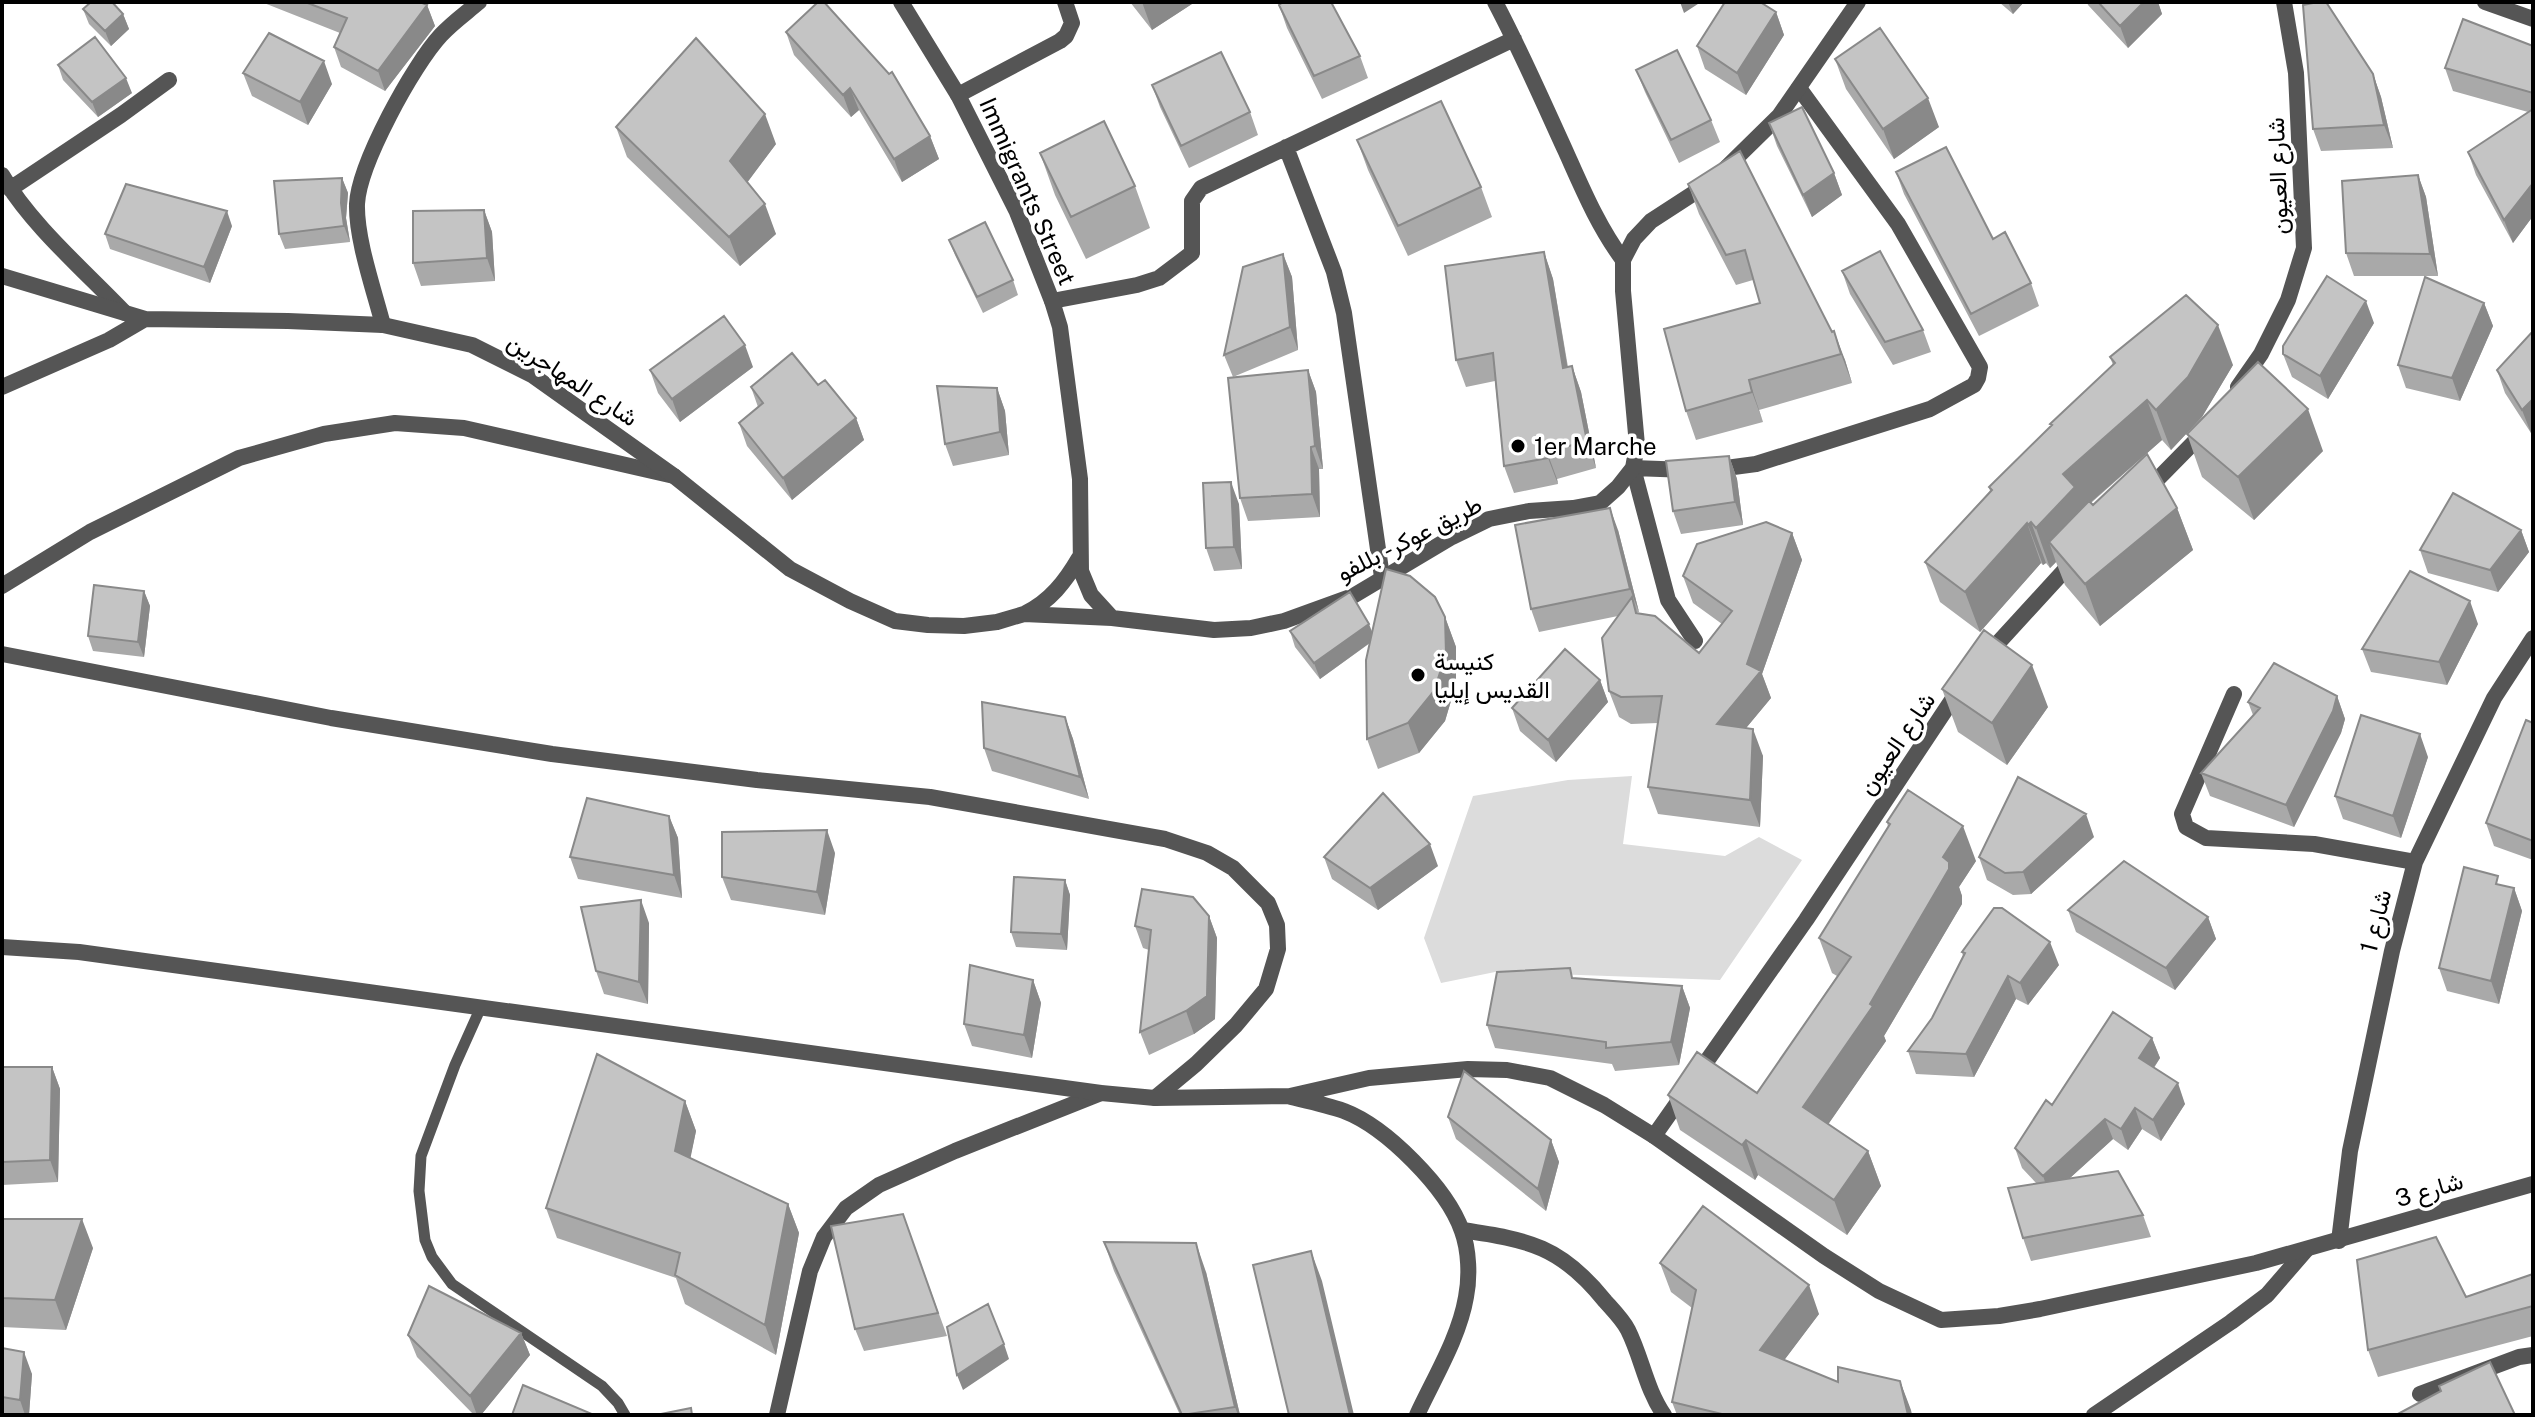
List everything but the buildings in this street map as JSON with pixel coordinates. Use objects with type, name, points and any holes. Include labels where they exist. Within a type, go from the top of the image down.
[{"type":"street","points":[[383,325],[361,235],[357,204],[362,179],[418,64],[442,34],[479,2]]},
{"type":"street","name":"Immigrants Street","points":[[901,2],[958,95],[1017,212],[1052,301],[1060,327],[1078,466],[1079,558],[1084,582],[1091,595],[1112,618]]},
{"type":"street","points":[[958,95],[1066,36],[1072,23],[1065,2]]},
{"type":"street","points":[[1495,2],[1591,210],[1623,260]]},
{"type":"street","points":[[1695,641],[1668,600],[1633,468],[1637,445],[1623,260],[1634,239],[1651,221],[1713,181],[1779,116],[1858,2]]},
{"type":"street","name":"شارع العيون","points":[[2229,400],[2261,354],[2288,300],[2304,248],[2296,73],[2284,2]]},
{"type":"street","points":[[2485,2],[2533,19]]},
{"type":"street","points":[[1052,301],[1159,278],[1192,253],[1192,201],[1201,188],[1514,39]]},
{"type":"street","points":[[125,313],[51,237],[6,182],[129,110],[169,80]]},
{"type":"street","points":[[1633,468],[1726,470],[1756,464],[1930,409],[1974,385],[1978,378],[1980,367],[1898,224],[1799,88]]},
{"type":"street","points":[[1286,147],[1334,272],[1344,313],[1382,577]]},
{"type":"street","name":"شارع المهاجرين","points":[[2,276],[145,319],[383,325],[472,345],[532,375],[674,476],[790,569],[895,621],[964,626],[997,622],[1024,614],[1048,599],[1064,582],[1079,558]]},
{"type":"street","points":[[2,387],[109,340],[145,319]]},
{"type":"street","points":[[2133,503],[2213,422]]},
{"type":"street","points":[[2,586],[90,532],[239,458],[324,434],[395,423],[464,428],[674,476]]},
{"type":"street","name":"طريق عوكر - بللفو","points":[[1112,618],[1214,630],[1251,628],[1284,621],[1353,596],[1489,519],[1600,503],[1633,468]]},
{"type":"street","name":"شارع العيون","points":[[1654,1136],[1806,920],[1973,671],[2031,604],[2081,553]]},
{"type":"street","name":"شارع المهاجرين","points":[[1024,614],[1112,618]]},
{"type":"street","name":"شارع 1","points":[[2339,1241],[2350,1151],[2392,951],[2415,862],[2494,698],[2533,638]]},
{"type":"street","points":[[2,654],[362,724],[552,754],[757,780],[930,797],[1165,839],[1207,853],[1233,868],[1268,903],[1277,925],[1278,949],[1266,989],[1236,1025],[1155,1098]]},
{"type":"street","points":[[2234,694],[2182,814],[2186,827],[2206,838],[2314,844],[2415,862]]},
{"type":"street","points":[[2,947],[79,952],[1101,1093],[1155,1098],[1290,1096],[1346,1112],[1389,1139],[1420,1169],[1448,1205],[1462,1230],[1468,1261],[1467,1296],[1458,1326],[1417,1415]]},
{"type":"street","name":"شارع 3","points":[[1290,1096],[1369,1078],[1468,1069],[1507,1070],[1550,1078],[1604,1105],[1654,1136],[1879,1291],[1941,1320],[1999,1316],[2040,1309],[2256,1263],[2533,1184]]},
{"type":"street","points":[[777,1415],[810,1271],[824,1237],[846,1208],[879,1185],[1101,1093]]},
{"type":"street","points":[[1462,1230],[1531,1242],[1562,1259],[1588,1279],[1627,1328],[1654,1400],[1664,1415]]},
{"type":"street","points":[[2094,1415],[2267,1295],[2306,1250]]},
{"type":"street","points":[[2420,1394],[2519,1357],[2533,1355]]},
{"type":"lane","points":[[481,1007],[455,1065],[421,1156],[419,1191],[425,1240],[432,1257],[452,1284],[602,1386],[625,1415]]},
{"type":"shaded area","points":[[1632,776],[1623,844],[1725,856],[1759,837],[1802,860],[1720,980],[1495,972],[1441,983],[1424,938],[1473,796],[1568,780]]},
{"type":"place","name":"1er Marche","points":[[1518,446]]},
{"type":"place","name":"كنيسة القديس إيليا","points":[[1418,675]]}]
